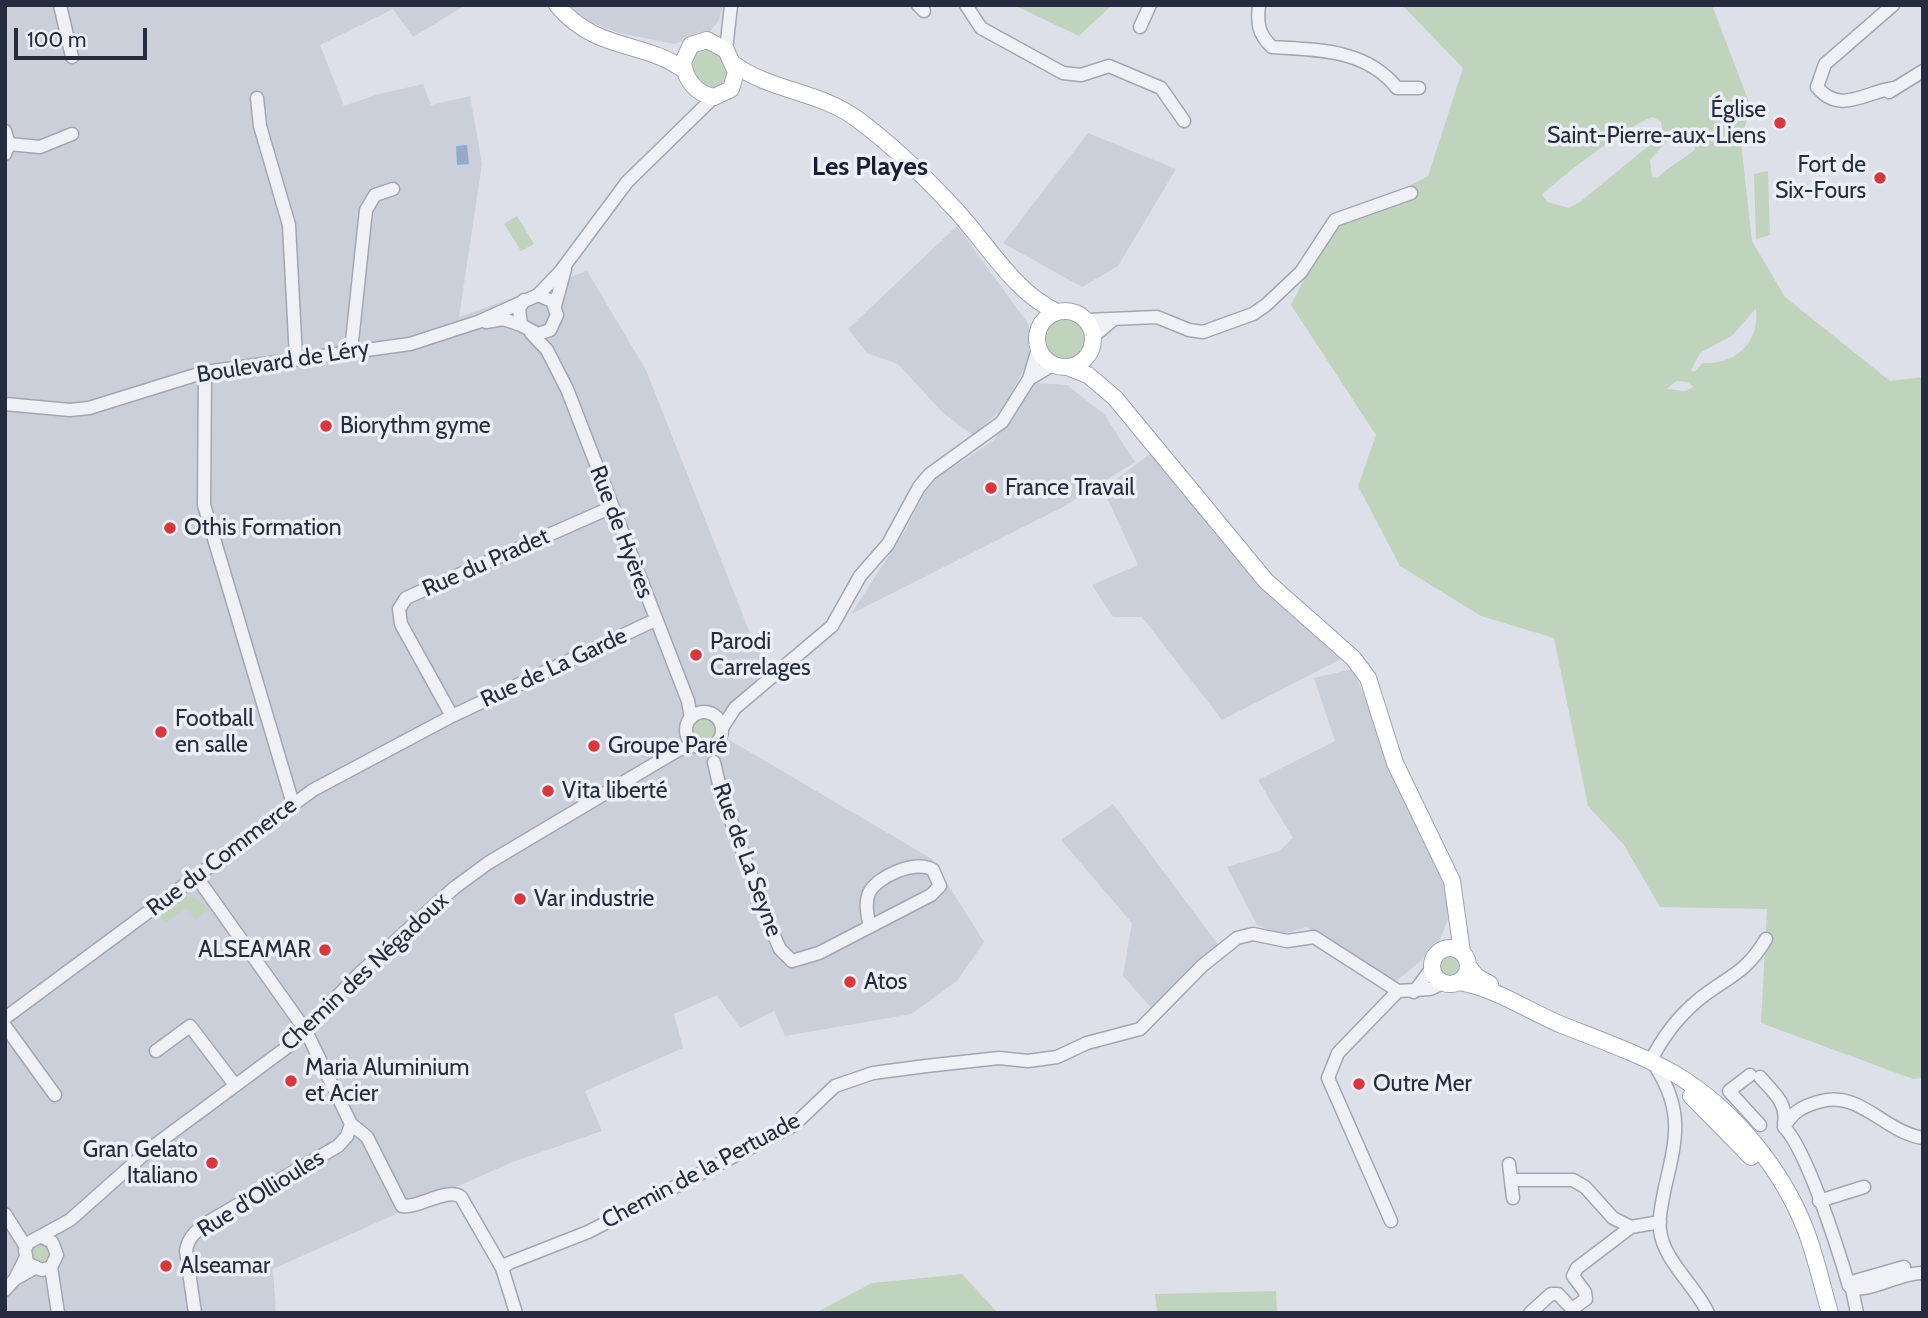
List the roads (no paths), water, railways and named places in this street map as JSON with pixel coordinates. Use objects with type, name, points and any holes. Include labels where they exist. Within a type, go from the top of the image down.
[{"type":"main road","points":[[557,5],[575,23],[602,40],[664,59],[684,70],[696,88],[714,97],[731,89],[781,88]]},
{"type":"main road","points":[[565,5],[590,26],[612,37],[666,51],[687,49],[696,42],[707,40],[726,50],[735,65],[736,78],[731,89]]},
{"type":"main road","points":[[684,70],[687,49]]},
{"type":"main road","points":[[735,65],[781,88],[837,107],[887,143],[952,205],[1019,284],[1035,314],[1039,329],[1038,348],[1052,365],[1088,375],[1115,398]]},
{"type":"main road","points":[[1019,284],[1057,312]]},
{"type":"main road","points":[[1039,329],[1046,318],[1057,312],[1072,312],[1087,320],[1100,372],[1115,398],[1272,587],[1362,668],[1375,692],[1395,763],[1442,853],[1454,891],[1465,959],[1451,983]]},
{"type":"main road","points":[[1070,368],[1086,359],[1093,342]]},
{"type":"main road","points":[[1454,891],[1452,931],[1444,948],[1434,957],[1432,968],[1451,983],[1494,993],[1595,1037],[1690,1084],[1743,1131],[1788,1194],[1805,1229],[1830,1313]]},
{"type":"main road","points":[[1444,948],[1465,959],[1485,982],[1575,1023],[1595,1037]]},
{"type":"main road","points":[[1651,1064],[1701,1106],[1753,1159],[1786,1210],[1818,1271]]},
{"type":"street","points":[[60,5],[72,57]]},
{"type":"street","points":[[966,5],[981,28],[1063,73],[1081,75],[1109,66],[1161,88],[1184,121]]},
{"type":"street","points":[[1140,27],[1150,5]]},
{"type":"street","points":[[1259,5],[1257,24],[1264,39],[1272,47],[1349,55],[1372,66],[1397,89],[1419,88]]},
{"type":"street","points":[[1811,82],[1825,64],[1893,5]]},
{"type":"street","points":[[707,40],[718,32],[729,11]]},
{"type":"street","points":[[726,50],[729,11]]},
{"type":"street","points":[[1825,64],[1816,88],[1826,98],[1850,103],[1891,90],[1923,71]]},
{"type":"street","points":[[692,116],[696,88]]},
{"type":"street","points":[[567,262],[555,306],[554,325],[544,333],[526,329],[518,315],[524,300],[538,295],[567,262],[627,182],[714,97]]},
{"type":"street","points":[[257,98],[260,126],[289,225],[296,358]]},
{"type":"street","points":[[6,143],[40,147],[72,134]]},
{"type":"street","points":[[351,351],[366,209],[375,195],[393,189]]},
{"type":"street","points":[[1087,320],[1157,317],[1189,330],[1203,332],[1253,314],[1301,272],[1335,220],[1411,193]]},
{"type":"street","points":[[538,295],[548,298],[555,306]]},
{"type":"street","name":"Boulevard de Léry","points":[[5,404],[71,410],[89,408],[205,372],[410,344],[478,322],[524,300]]},
{"type":"street","name":"Boulevard de Léry","points":[[478,322],[503,319],[526,329]]},
{"type":"street","points":[[1093,342],[1114,319]]},
{"type":"street","name":"Rue de Hyères","points":[[554,325],[555,362],[688,701],[702,715]]},
{"type":"street","name":"Rue de Hyères","points":[[526,329],[555,362]]},
{"type":"street","points":[[735,708],[702,715],[687,727],[701,743],[722,728],[735,708],[832,626],[868,564],[892,537],[919,487],[936,469],[1002,422],[1029,379],[1038,348]]},
{"type":"street","points":[[1029,379],[1052,365]]},
{"type":"street","points":[[205,372],[204,505],[293,804]]},
{"type":"street","name":"Rue du Pradet","points":[[452,716],[401,624],[399,609],[406,598],[612,508]]},
{"type":"street","name":"Rue de La Garde","points":[[452,716],[655,620]]},
{"type":"street","points":[[702,715],[722,728]]},
{"type":"street","name":"Rue du Commerce","points":[[5,1018],[293,804],[333,778],[452,716]]},
{"type":"street","name":"Chemin des Négadoux","points":[[5,1290],[70,1220],[151,1148],[306,1031],[360,973],[454,888],[488,863],[678,750],[701,743]]},
{"type":"street","name":"Rue de La Seyne","points":[[701,743],[714,762],[721,793],[771,929],[785,956],[793,961],[802,960],[870,926]]},
{"type":"street","points":[[913,865],[927,865],[933,870],[940,886],[936,892],[870,926],[867,913],[869,892],[884,879],[913,865]]},
{"type":"street","points":[[196,876],[306,1031],[351,1124],[367,1137],[402,1206],[414,1207],[449,1194],[461,1197],[502,1268],[516,1313]]},
{"type":"street","name":"Chemin de la Pertuade","points":[[502,1268],[588,1232],[794,1125],[835,1086],[873,1073],[913,1067],[999,1058],[1028,1061],[1057,1056],[1087,1043],[1140,1029],[1202,966],[1237,938],[1254,934],[1287,940],[1314,937],[1398,991],[1414,992],[1451,983]]},
{"type":"street","points":[[1708,1313],[1662,1243],[1660,1222],[1676,1139],[1675,1107],[1651,1064],[1660,1044],[1698,1001],[1739,974],[1766,939]]},
{"type":"street","points":[[1414,992],[1432,968]]},
{"type":"street","points":[[1391,1221],[1328,1077],[1338,1053],[1398,991]]},
{"type":"street","points":[[5,1026],[55,1095]]},
{"type":"street","points":[[156,1051],[190,1026],[235,1085]]},
{"type":"street","points":[[1760,1125],[1729,1091],[1755,1076],[1781,1101],[1786,1113],[1784,1126],[1795,1142],[1819,1202],[1850,1286],[1857,1313]]},
{"type":"street","points":[[1784,1126],[1801,1107],[1832,1098],[1845,1098],[1899,1131],[1923,1138]]},
{"type":"street","name":"Rue d'Ollioules","points":[[195,1313],[187,1241],[205,1224],[338,1146],[351,1124]]},
{"type":"street","points":[[1743,1131],[1760,1125],[1784,1126]]},
{"type":"street","points":[[1509,1164],[1513,1180],[1513,1198]]},
{"type":"street","points":[[1513,1180],[1573,1180],[1584,1187],[1613,1218],[1631,1227]]},
{"type":"street","points":[[1819,1202],[1864,1187]]},
{"type":"street","points":[[5,1214],[36,1256],[52,1285],[58,1313]]},
{"type":"street","name":"Chemin des Négadoux","points":[[36,1256],[57,1255],[55,1246],[70,1220]]},
{"type":"street","points":[[1530,1313],[1551,1294],[1558,1294],[1572,1309],[1578,1307],[1586,1299],[1573,1276],[1577,1268],[1631,1227],[1660,1222]]},
{"type":"street","points":[[36,1256],[55,1246]]},
{"type":"street","points":[[1850,1286],[1905,1267],[1916,1268],[1922,1272]]},
{"type":"water","points":[[467,145],[469,164],[457,165],[456,146]]},
{"type":"place","name":"Église Saint-Pierre-aux-Liens","points":[[1780,123]]},
{"type":"place","name":"Fort de Six-Fours","points":[[1880,178]]},
{"type":"place","name":"Biorythm gyme","points":[[326,426]]},
{"type":"place","name":"France Travail","points":[[991,488]]},
{"type":"place","name":"Othis Formation","points":[[170,528]]},
{"type":"place","name":"Parodi Carrelages","points":[[696,655]]},
{"type":"place","name":"Football en salle","points":[[161,732]]},
{"type":"place","name":"Groupe Paré","points":[[594,746]]},
{"type":"place","name":"Vita liberté","points":[[548,791]]},
{"type":"place","name":"Var industrie","points":[[520,899]]},
{"type":"place","name":"ALSEAMAR","points":[[325,950]]},
{"type":"place","name":"Atos","points":[[850,982]]},
{"type":"place","name":"Maria Aluminium et Acier","points":[[291,1081]]},
{"type":"place","name":"Outre Mer","points":[[1359,1084]]},
{"type":"place","name":"Gran Gelato Italiano","points":[[212,1163]]},
{"type":"place","name":"Alseamar","points":[[166,1266]]},
{"type":"district","name":"Les Playes","points":[[870,167]]}]
